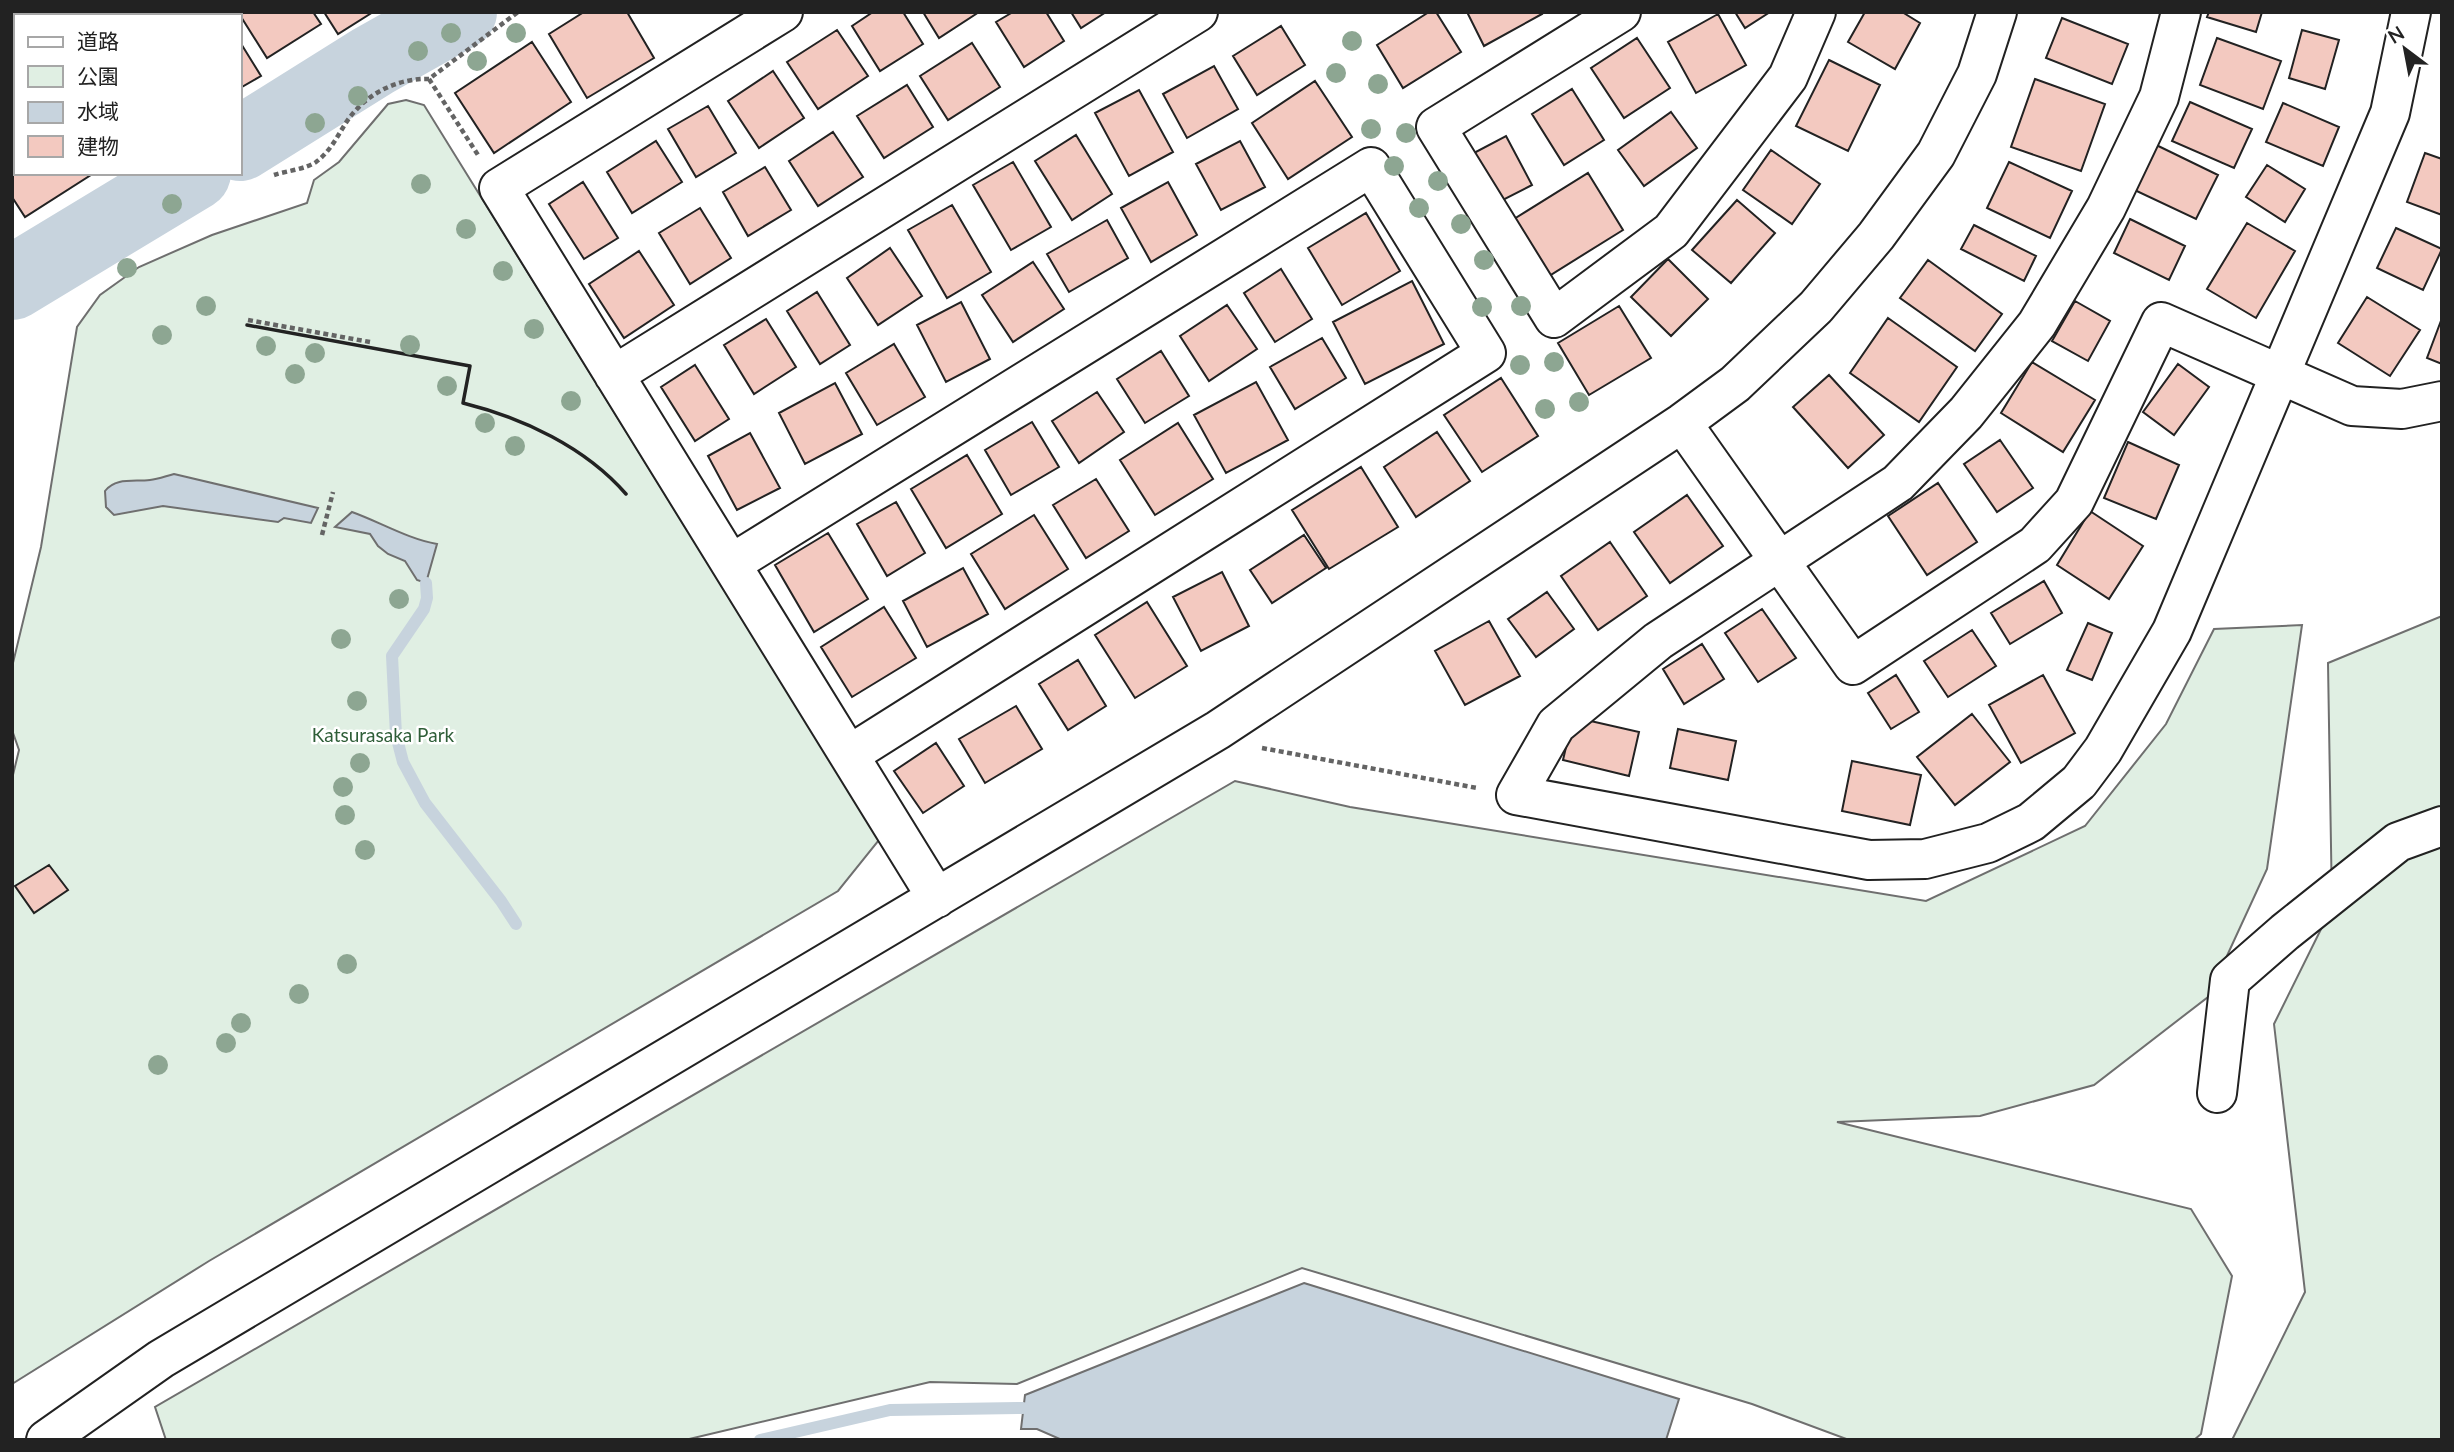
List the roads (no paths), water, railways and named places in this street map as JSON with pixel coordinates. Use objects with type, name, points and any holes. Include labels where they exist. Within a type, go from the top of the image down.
[{"type":"street","points":[[783,12],[499,188],[937,898]]},
{"type":"street","points":[[614,375],[1198,12]]},
{"type":"street","points":[[1621,12],[1436,127],[1554,318],[1671,231],[1788,77],[1816,12]]},
{"type":"street","points":[[46,1440],[161,1359],[1218,730],[1682,423],[1735,384],[1816,307],[1876,236],[1936,154],[1977,74],[1997,12]]},
{"type":"street","points":[[2181,12],[2159,97],[2106,208],[2037,324],[1966,413],[1898,483],[1658,640],[1556,725],[1516,795],[1869,860],[1925,859],[1988,843],[2031,822],[2079,782],[2103,750],[2172,631],[2278,373],[2390,113],[2411,12]]},
{"type":"street","points":[[731,564],[1371,167],[1378,178],[1486,353],[849,755]]},
{"type":"street","points":[[1682,423],[1853,665],[2035,545],[2074,502],[2161,322],[2352,406],[2403,409],[2442,401]]},
{"type":"street","points":[[2217,1093],[2230,980],[2285,932],[2398,842],[2442,826]]},
{"type":"water","points":[[174,474],[318,508],[311,523],[284,518],[278,522],[163,506],[114,515],[106,507],[105,491],[114,484],[153,480]]},
{"type":"water","points":[[352,512],[437,544],[426,583],[417,580],[405,561],[388,554],[378,546],[370,534],[335,527]]},
{"type":"water","points":[[1304,1283],[1679,1399],[1666,1440],[1062,1440],[1037,1429],[1021,1429],[1025,1395]]},
{"type":"waterway","points":[[242,143],[373,61],[460,12]]},
{"type":"waterway","points":[[12,283],[191,175]]},
{"type":"waterway","points":[[426,583],[427,598],[424,609],[392,656],[396,735],[403,762],[425,803],[516,924]]},
{"type":"waterway","points":[[760,1440],[890,1410],[1023,1408]]},
{"type":"park label","name":"Katsurasaka Park","points":[[383,734]]}]
